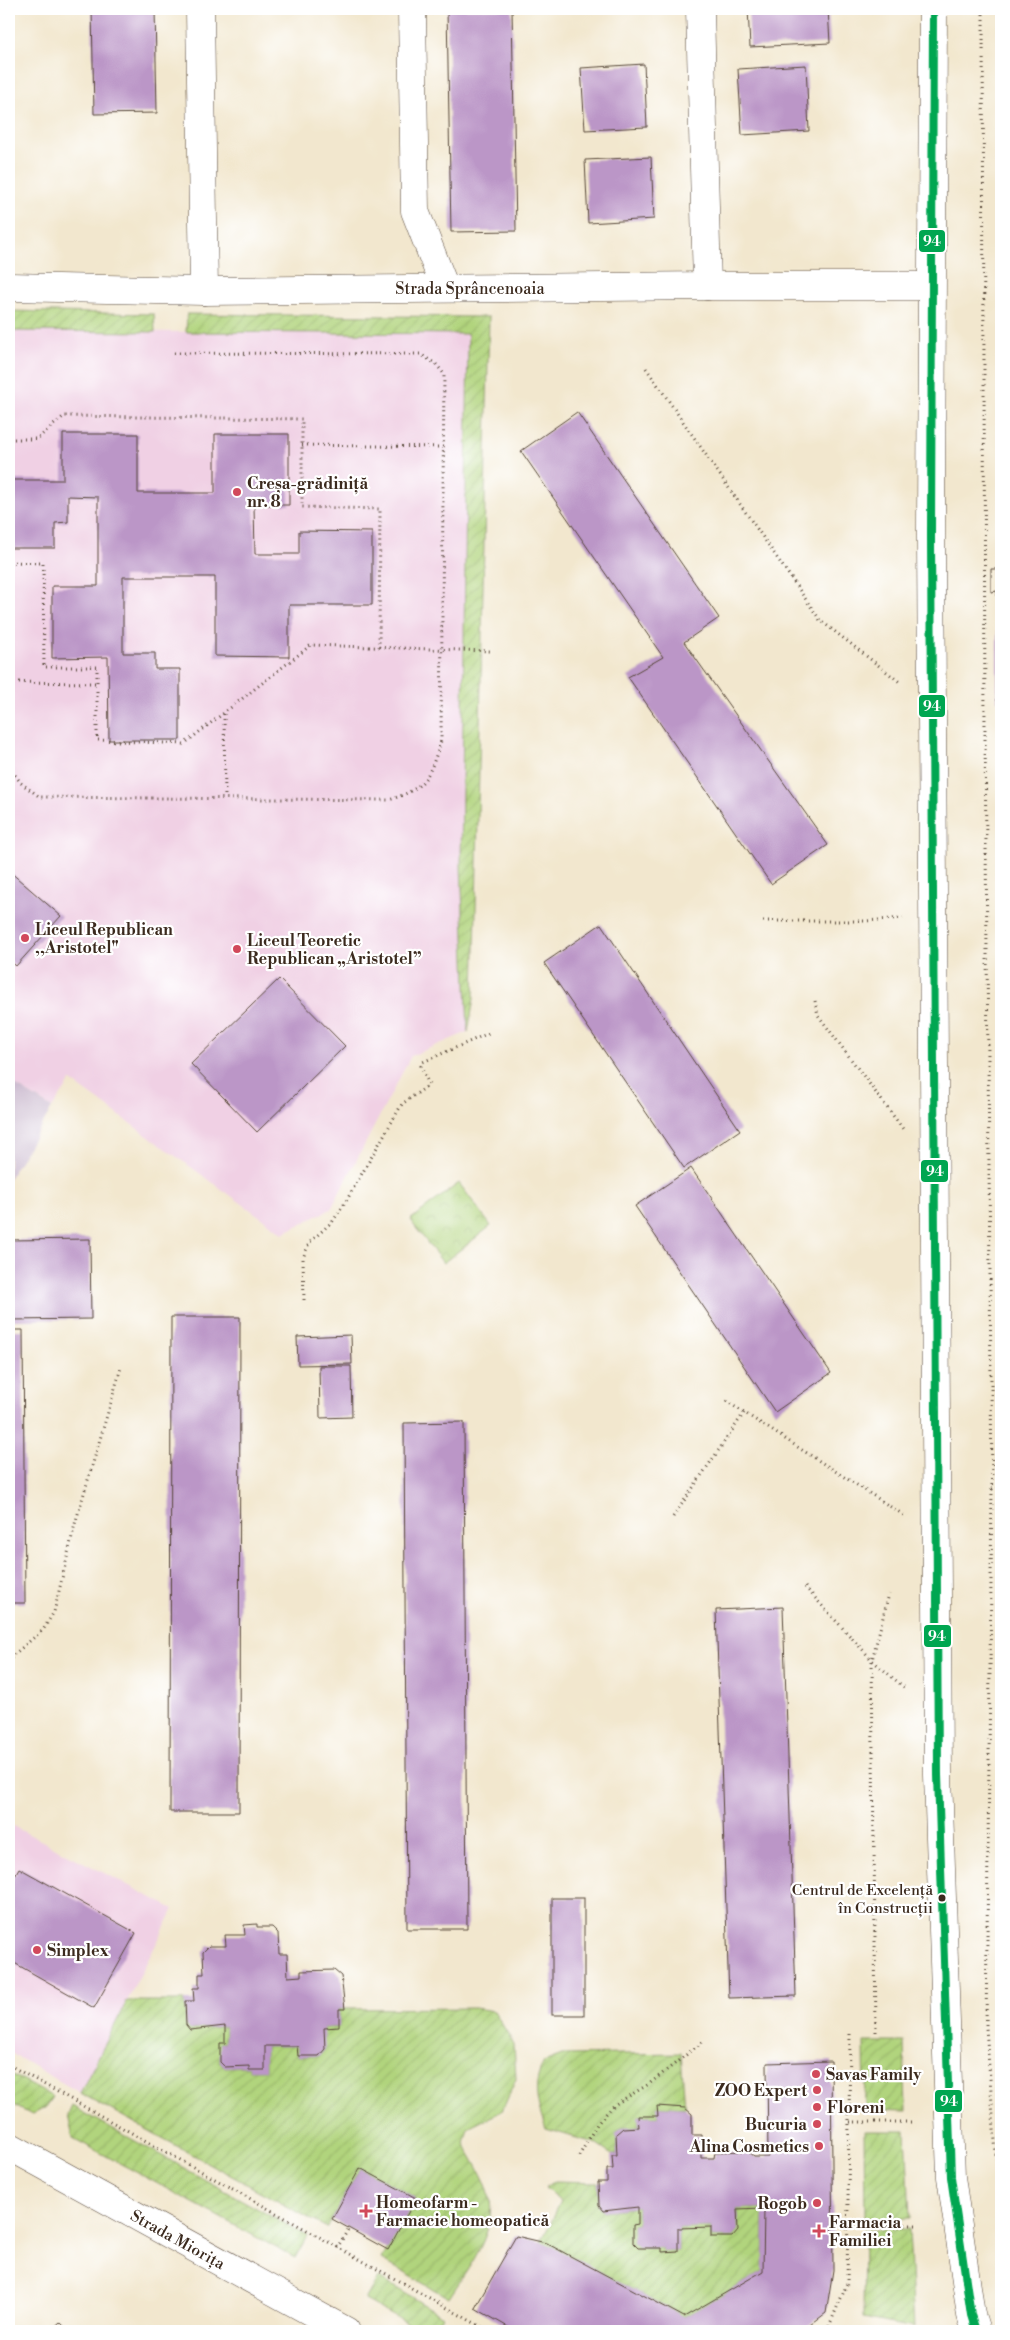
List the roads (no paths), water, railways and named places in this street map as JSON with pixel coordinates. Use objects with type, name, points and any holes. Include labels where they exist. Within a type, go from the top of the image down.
[{"type":"main road","points":[[200,9],[204,291]]},
{"type":"main road","points":[[412,9],[415,211],[445,288]]},
{"type":"main road","points":[[700,9],[707,286]]},
{"type":"main road","points":[[933,9],[931,286],[932,918],[938,1775],[951,2177],[972,2326]]},
{"type":"main road","name":"Strada Sprâncenoaia","points":[[9,287],[204,291],[707,286],[931,286]]},
{"type":"main road","name":"Strada Miorița","points":[[9,2146],[346,2331]]},
{"type":"place","name":"Creșa-grădiniță nr. 8","points":[[237,492]]},
{"type":"place","name":"Liceul Republican ,,Aristotel\"","points":[[25,938]]},
{"type":"place","name":"Liceul Teoretic Republican „Aristotel”","points":[[237,949]]},
{"type":"place","name":"Centrul de Excelență în Construcții","points":[[942,1898]]},
{"type":"place","name":"Simplex","points":[[37,1950]]},
{"type":"place","name":"Savas Family","points":[[816,2074]]},
{"type":"place","name":"ZOO Expert","points":[[817,2090]]},
{"type":"place","name":"Floreni","points":[[817,2107]]},
{"type":"place","name":"Bucuria","points":[[817,2124]]},
{"type":"place","name":"Alina Cosmetics","points":[[819,2146]]},
{"type":"place","name":"Rogob","points":[[817,2203]]},
{"type":"place","name":"Homeofarm - Farmacie homeopatică","points":[[366,2211]]},
{"type":"place","name":"Farmacia Familiei","points":[[819,2231]]}]
